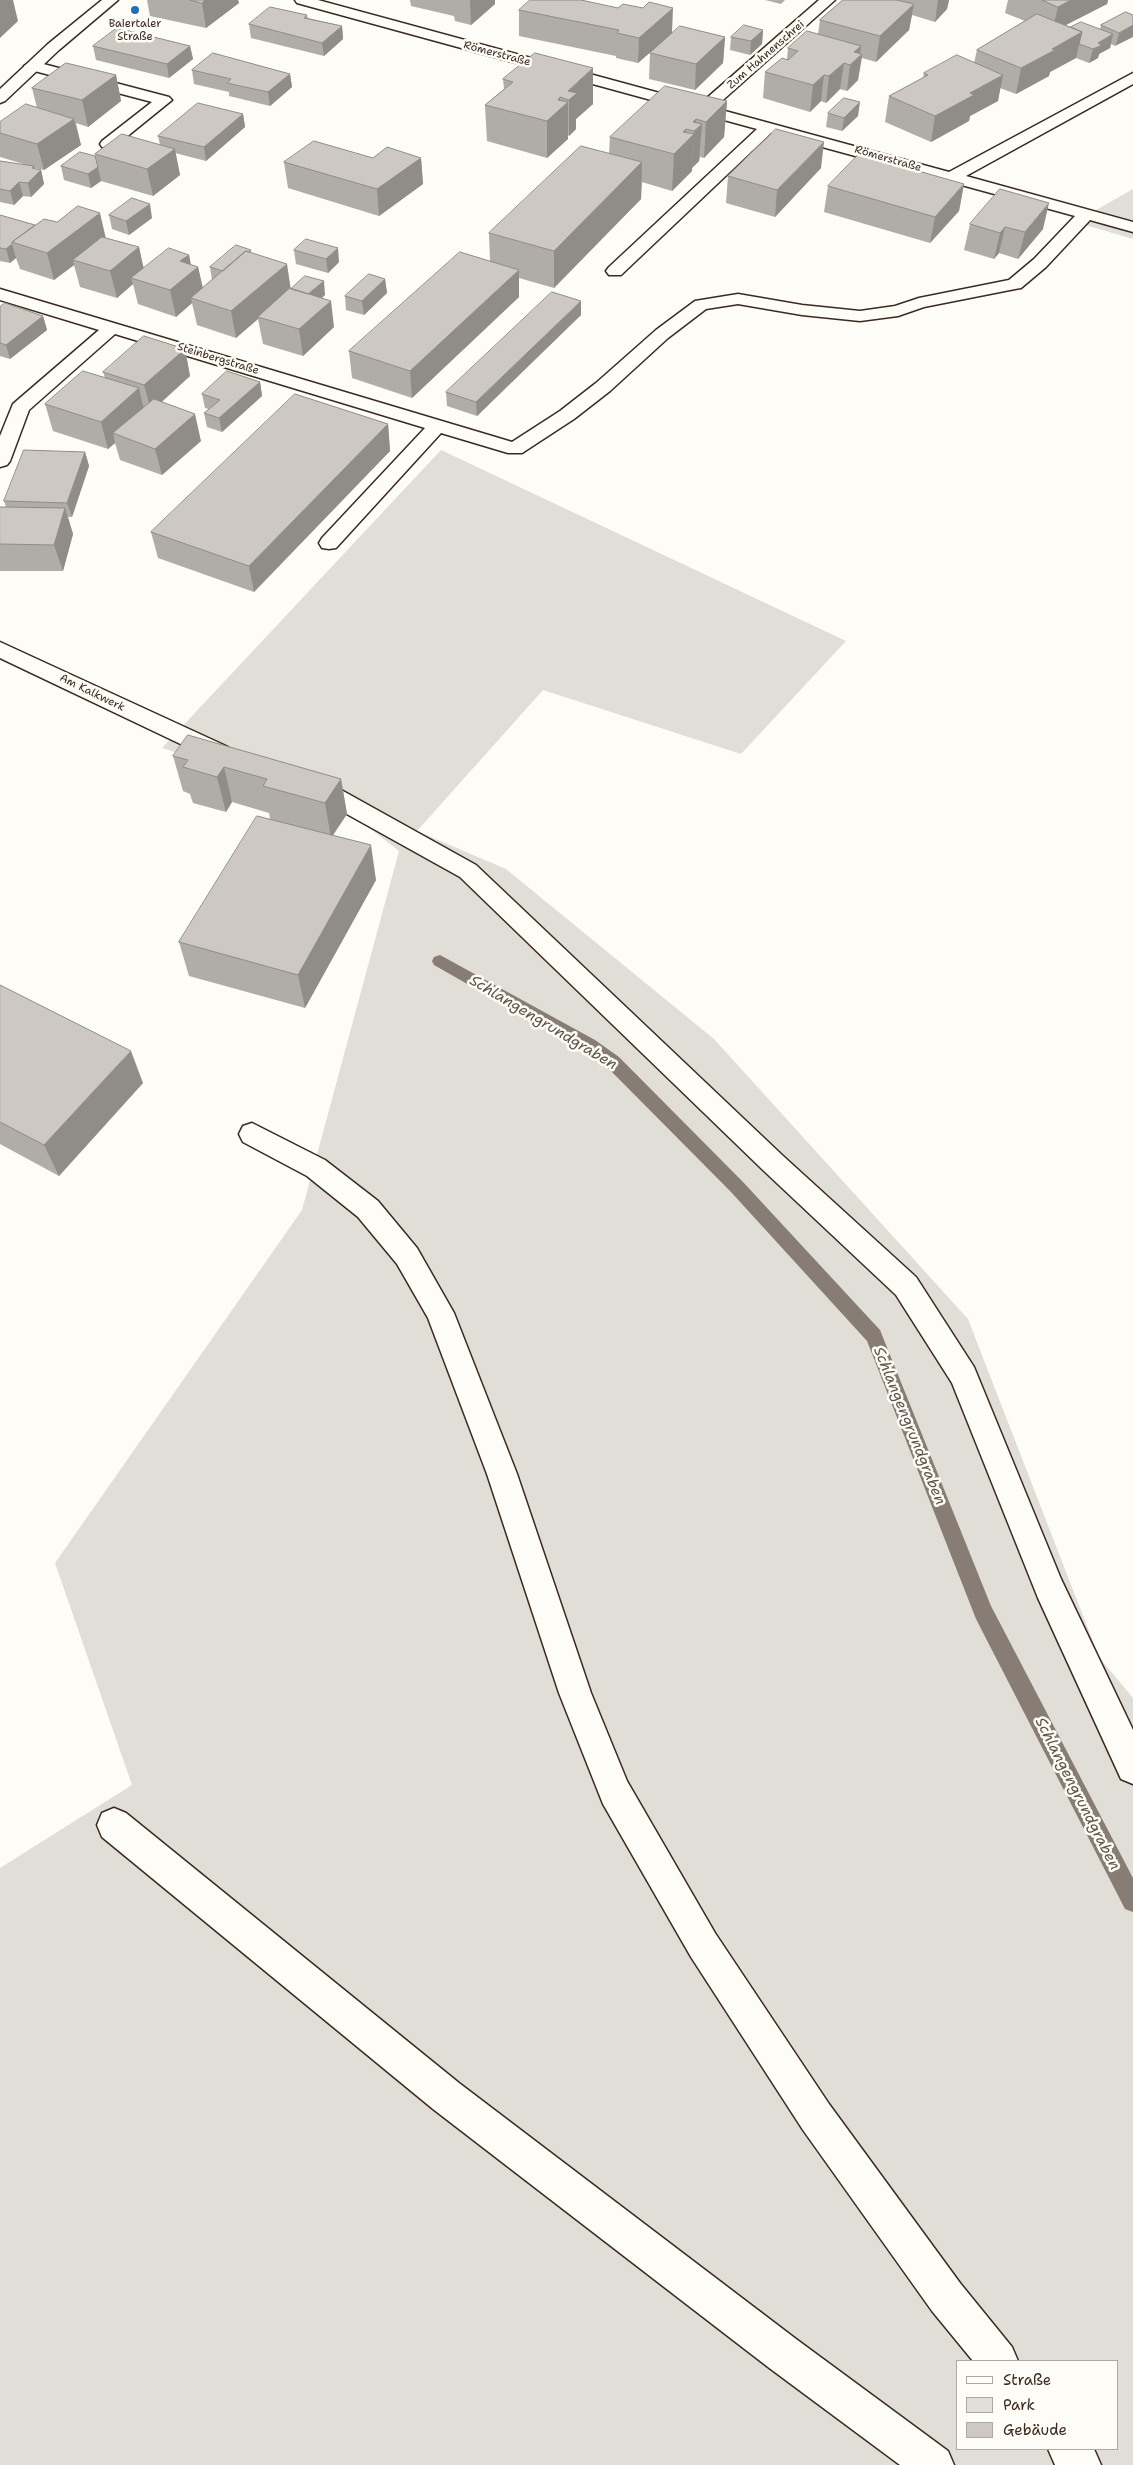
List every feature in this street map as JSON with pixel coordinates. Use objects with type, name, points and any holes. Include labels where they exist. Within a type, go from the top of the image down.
[{"type":"street","points":[[0,98],[32,66],[88,17],[111,0]]},
{"type":"street","name":"Römerstraße","points":[[302,0],[479,50],[704,108],[1133,227]]},
{"type":"street","name":"Zum Hahnenschrei","points":[[704,108],[828,0]]},
{"type":"street","points":[[32,66],[164,100],[108,144]]},
{"type":"street","points":[[952,176],[1133,78]]},
{"type":"street","points":[[615,272],[769,126]]},
{"type":"street","name":"Steinbergstraße","points":[[0,294],[515,449],[567,415],[603,387],[662,334],[701,305],[738,299],[802,310],[860,316],[898,311],[919,303],[1015,284],[1040,263],[1087,214]]},
{"type":"street","points":[[0,461],[20,408],[112,328]]},
{"type":"street","points":[[329,543],[438,425]]},
{"type":"street","name":"Am Kalkwerk","points":[[0,649],[184,737],[247,764]]},
{"type":"street","points":[[291,780],[335,798],[468,871],[717,1111],[906,1286],[964,1376],[1049,1587],[1133,1767]]},
{"type":"street","points":[[252,1134],[316,1168],[368,1209],[407,1256],[440,1313],[502,1474],[575,1693],[615,1792],[703,1946],[816,2117],[946,2297],[997,2360]]},
{"type":"street","points":[[114,1825],[446,2096],[782,2353],[934,2465]]},
{"type":"street","points":[[1069,2450],[1081,2465]]},
{"type":"green space","points":[[1133,189],[1133,239],[1075,222]]},
{"type":"green space","points":[[441,450],[846,641],[741,754],[543,690],[417,831],[506,869],[714,1039],[968,1319],[1099,1657],[1133,1698],[1133,2465],[0,2465],[0,1868],[132,1785],[55,1563],[302,1210],[399,851],[336,802],[162,748]]},
{"type":"building","points":[[190,0],[205,0],[202,3]]},
{"type":"building","points":[[530,0],[581,0],[618,8],[623,4],[643,8],[649,2],[673,8],[639,38],[617,33],[619,30],[519,10]]},
{"type":"building","points":[[843,0],[896,0],[914,4],[880,36],[820,20]]},
{"type":"building","points":[[1042,0],[1071,0],[1058,7]]},
{"type":"building","points":[[270,7],[307,15],[304,18],[342,26],[322,43],[249,24]]},
{"type":"building","points":[[1126,12],[1133,15],[1133,25],[1119,33],[1101,25]]},
{"type":"building","points":[[1037,14],[1082,32],[1052,49],[1055,50],[1021,68],[977,50]]},
{"type":"building","points":[[1081,22],[1113,34],[1098,43],[1102,45],[1093,49],[1079,44],[1082,32],[1071,27]]},
{"type":"building","points":[[744,25],[763,30],[751,41],[731,37]]},
{"type":"building","points":[[680,26],[725,37],[696,64],[650,53]]},
{"type":"building","points":[[117,28],[190,46],[167,64],[93,46]]},
{"type":"building","points":[[807,31],[861,46],[854,52],[862,54],[850,65],[844,63],[829,76],[824,75],[813,85],[765,72],[782,58],[788,60],[798,51],[788,48]]},
{"type":"building","points":[[213,53],[290,74],[268,92],[227,83],[231,79],[192,70]]},
{"type":"building","points":[[535,53],[593,68],[568,91],[577,93],[569,100],[560,97],[558,100],[568,102],[547,121],[485,105],[513,82],[503,79]]},
{"type":"building","points":[[957,55],[1003,75],[970,93],[974,95],[935,116],[889,96],[928,75],[924,73]]},
{"type":"building","points":[[66,63],[116,75],[82,100],[32,88]]},
{"type":"building","points":[[665,86],[727,101],[706,122],[696,119],[693,122],[702,124],[694,131],[686,129],[683,132],[694,134],[674,154],[610,137]]},
{"type":"building","points":[[844,98],[860,102],[844,118],[828,113]]},
{"type":"building","points":[[198,103],[243,114],[204,147],[158,136]]},
{"type":"building","points":[[26,104],[74,119],[37,144],[0,133],[0,122]]},
{"type":"building","points":[[776,129],[824,142],[777,190],[728,176]]},
{"type":"building","points":[[122,134],[175,149],[147,169],[95,154]]},
{"type":"building","points":[[314,141],[373,158],[387,147],[421,158],[377,189],[284,162]]},
{"type":"building","points":[[581,146],[642,162],[554,251],[489,233]]},
{"type":"building","points":[[80,152],[95,156],[98,167],[88,174],[61,166]]},
{"type":"building","points":[[859,154],[964,184],[935,217],[828,186]]},
{"type":"building","points":[[0,161],[34,166],[32,168],[41,170],[28,183],[19,182],[10,191],[0,189]]},
{"type":"building","points":[[1000,189],[1049,203],[1025,232],[1005,227],[1000,233],[970,224]]},
{"type":"building","points":[[132,198],[150,204],[126,221],[109,215]]},
{"type":"building","points":[[78,206],[100,213],[47,253],[12,242],[44,219],[57,222]]},
{"type":"building","points":[[0,215],[35,225],[12,242],[6,249],[0,248]]},
{"type":"building","points":[[102,237],[139,247],[110,271],[73,260]]},
{"type":"building","points":[[306,239],[338,248],[326,259],[294,250]]},
{"type":"building","points":[[236,245],[251,250],[246,251],[223,271],[210,267]]},
{"type":"building","points":[[169,248],[189,255],[180,261],[198,267],[170,290],[131,278]]},
{"type":"building","points":[[246,251],[287,264],[231,311],[191,298]]},
{"type":"building","points":[[460,252],[519,270],[410,371],[349,351]]},
{"type":"building","points":[[369,274],[385,279],[362,301],[345,296]]},
{"type":"building","points":[[305,276],[324,281],[308,294],[291,289]]},
{"type":"building","points":[[290,288],[331,301],[299,329],[258,317]]},
{"type":"building","points":[[552,292],[581,301],[476,402],[446,392]]},
{"type":"building","points":[[5,303],[43,316],[6,345],[0,343],[0,307]]},
{"type":"building","points":[[144,336],[185,349],[144,385],[103,372]]},
{"type":"building","points":[[83,371],[139,388],[101,422],[45,404]]},
{"type":"building","points":[[227,371],[260,382],[219,418],[204,413],[220,400],[202,394]]},
{"type":"building","points":[[295,394],[388,424],[249,566],[151,532]]},
{"type":"building","points":[[154,399],[195,414],[155,449],[113,433]]},
{"type":"building","points":[[24,450],[85,452],[67,503],[4,501]]},
{"type":"building","points":[[0,507],[65,508],[54,545],[0,544]]},
{"type":"building","points":[[188,735],[341,779],[325,803],[263,786],[267,779],[224,767],[217,777],[183,767],[188,760],[173,756]]},
{"type":"building","points":[[257,816],[371,845],[298,975],[179,942]]},
{"type":"building","points":[[0,985],[131,1051],[44,1145],[0,1122]]},
{"type":"waterway","name":"Schlangengrundgraben","points":[[440,961],[589,1045],[613,1062],[737,1187],[874,1336],[983,1612],[1133,1901]]},
{"type":"place","name":"Baiertaler Straße","points":[[135,10]]}]
